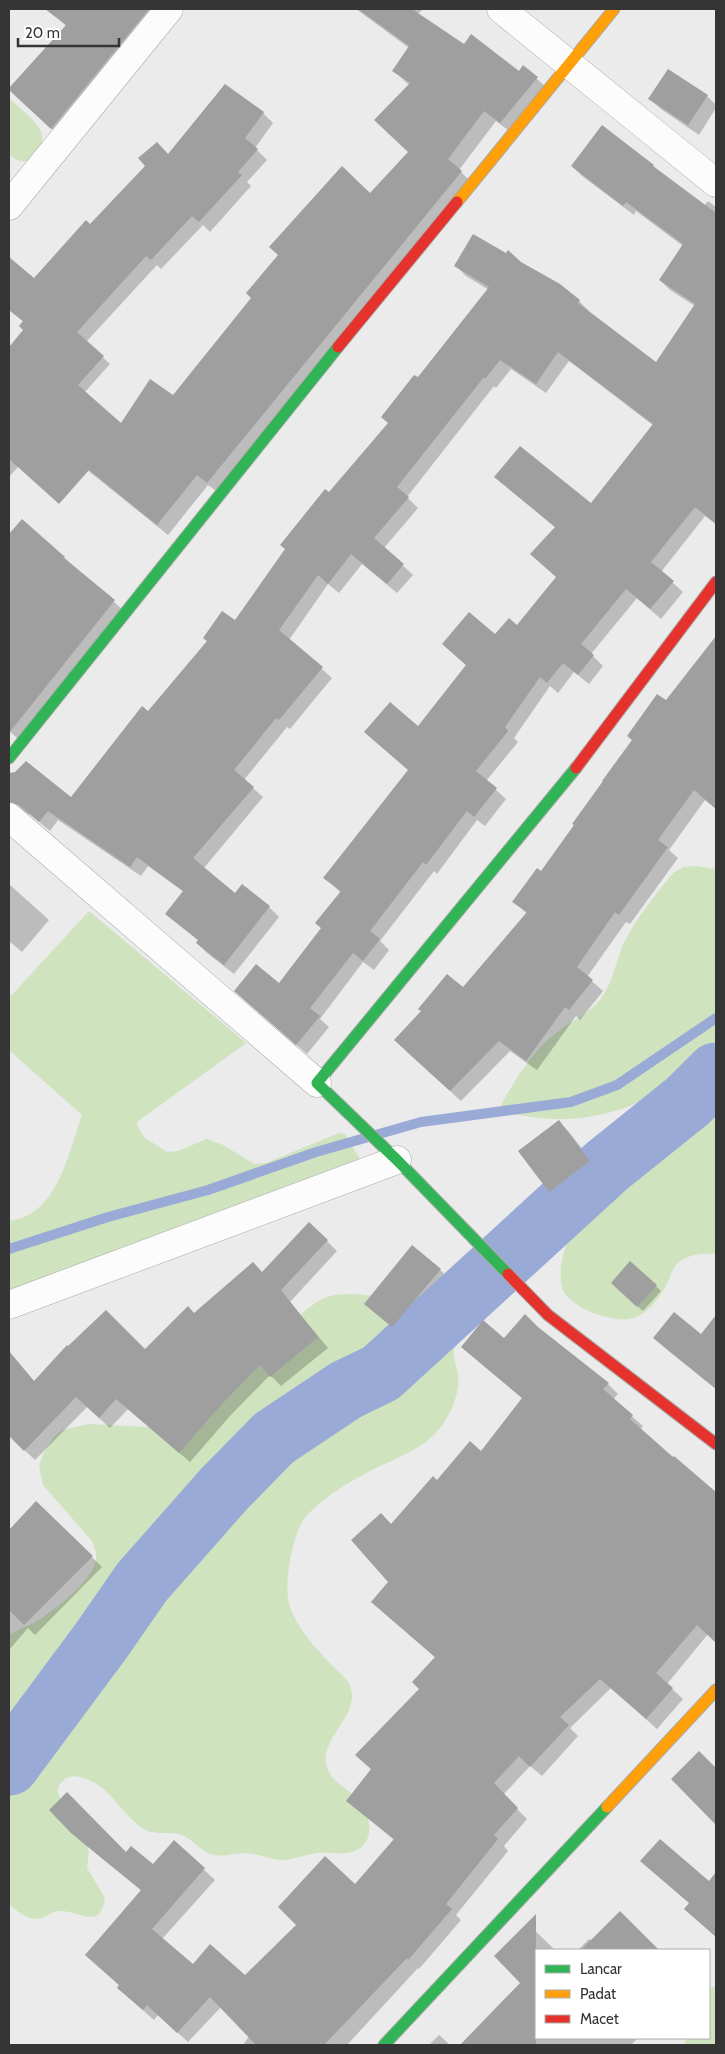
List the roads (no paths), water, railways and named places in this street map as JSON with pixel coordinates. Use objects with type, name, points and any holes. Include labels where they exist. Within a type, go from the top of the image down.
[{"type":"street","points":[[9,206],[170,9]]},
{"type":"street","points":[[501,9],[716,183]]},
{"type":"street","points":[[9,758],[252,452],[614,9]]},
{"type":"street","points":[[317,1083],[582,761],[716,582]]},
{"type":"street","points":[[9,817],[317,1083],[391,1154],[548,1315],[716,1444]]},
{"type":"street","points":[[9,1305],[391,1154]]},
{"type":"street","points":[[384,2045],[716,1690]]},
{"type":"waterway","points":[[9,1249],[108,1217],[208,1190],[316,1152],[421,1122],[571,1102],[617,1085],[716,1018]]},
{"type":"waterway","points":[[9,1765],[101,1641],[142,1582],[224,1489],[274,1438],[346,1390],[381,1373],[607,1166],[688,1101],[716,1073]]}]
